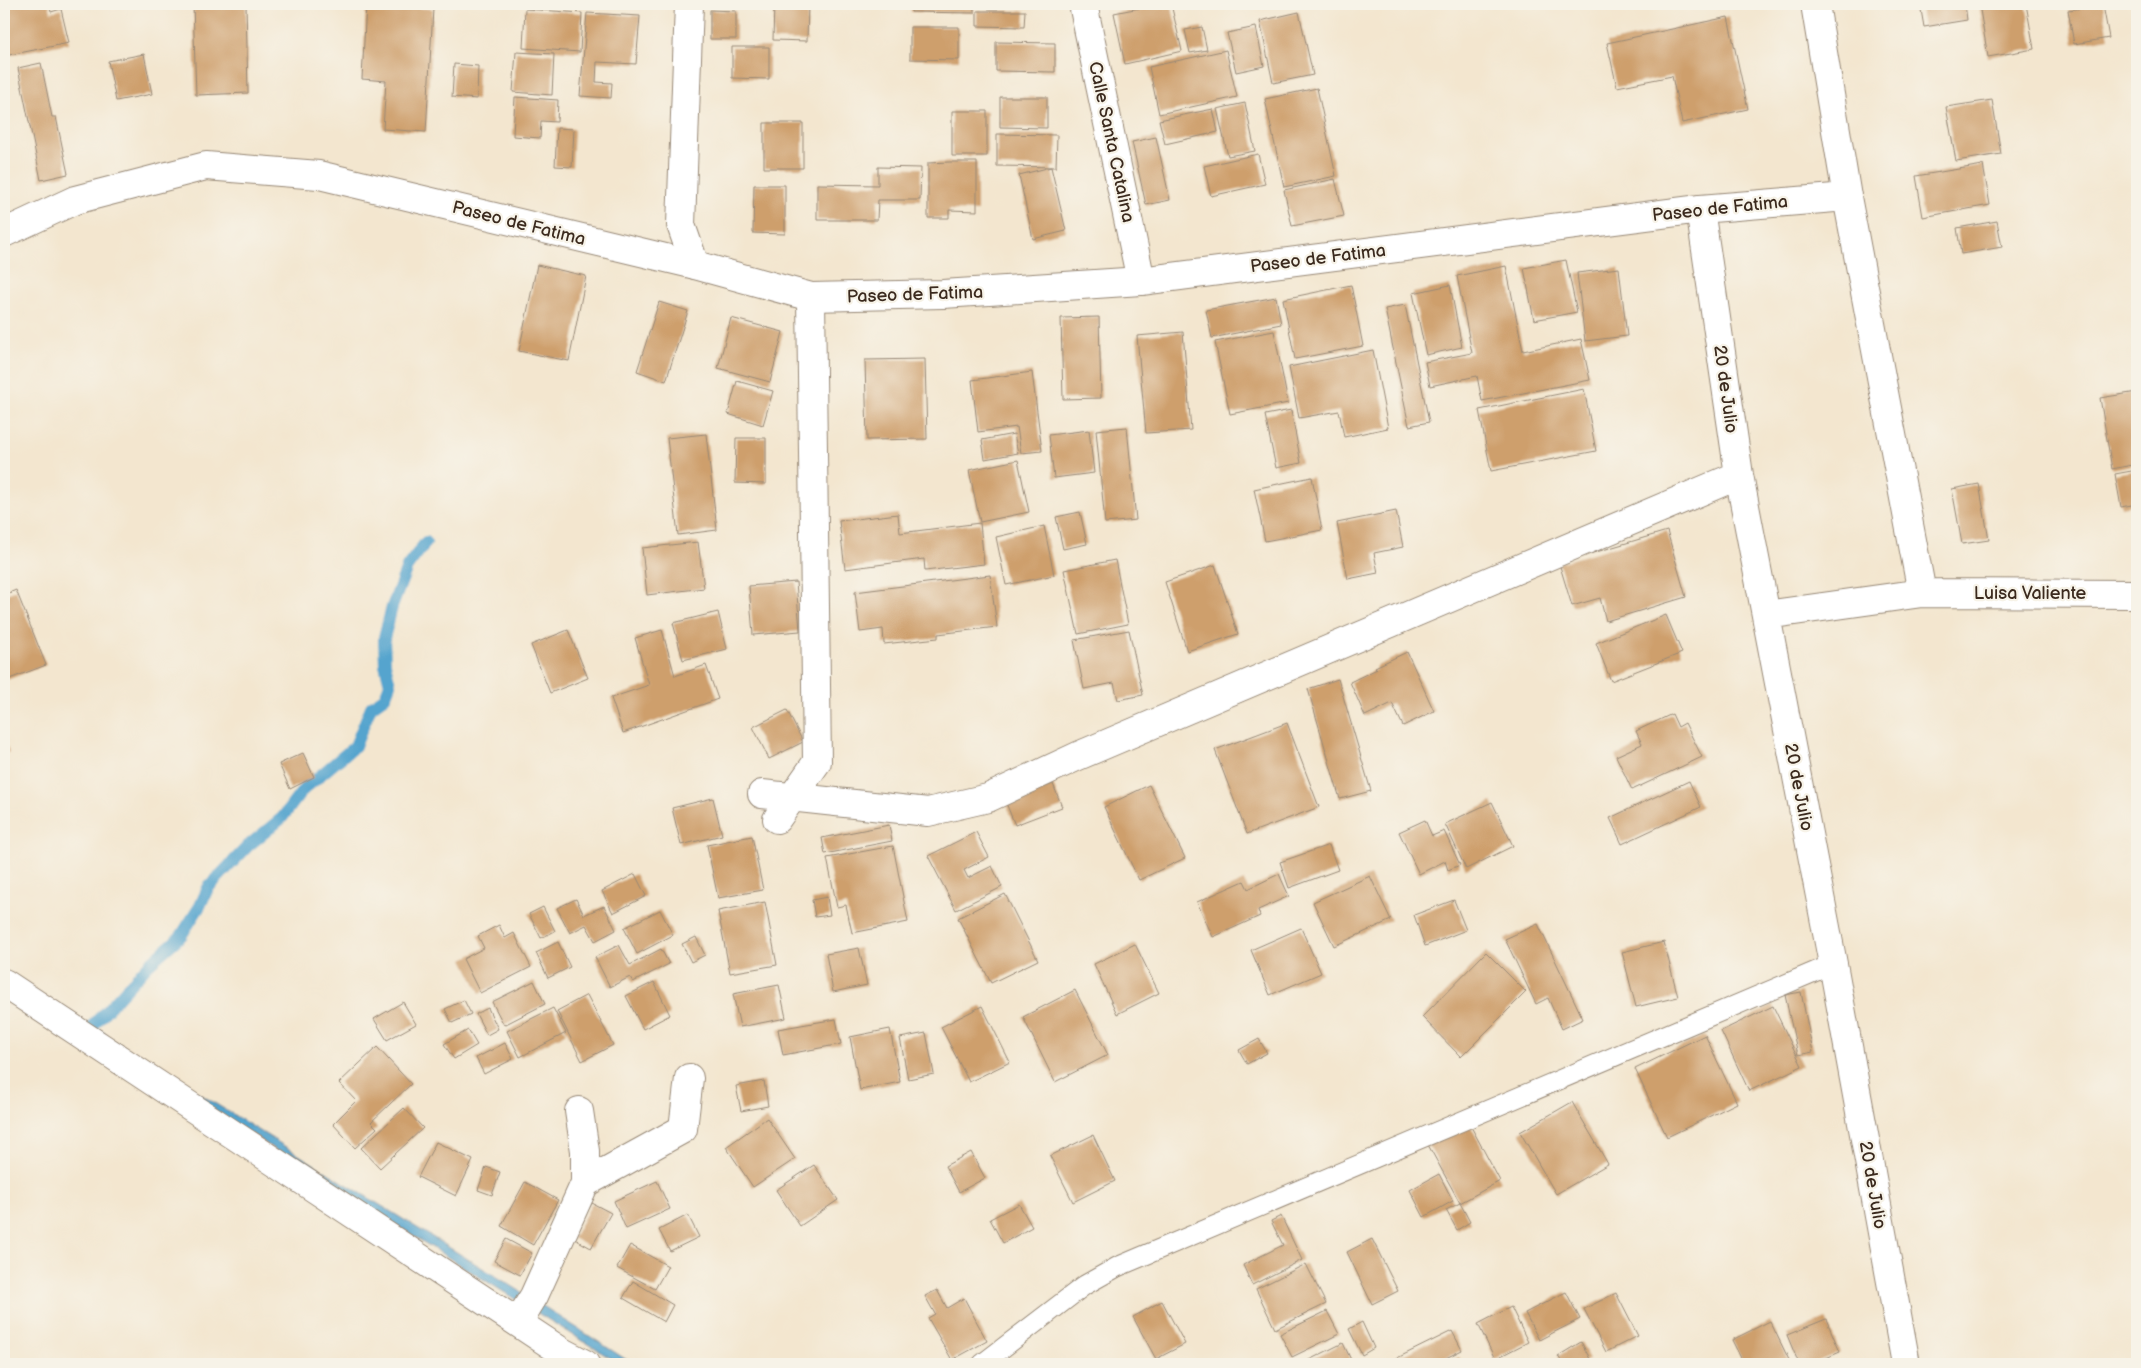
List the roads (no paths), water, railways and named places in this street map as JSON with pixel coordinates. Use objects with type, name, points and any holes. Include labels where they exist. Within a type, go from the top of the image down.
[{"type":"street","points":[[689,4],[681,225],[695,266]]},
{"type":"street","name":"Calle Santa Catalina","points":[[1082,4],[1141,281]]},
{"type":"street","points":[[1815,4],[1847,197],[1922,593]]},
{"type":"street","name":"Paseo de Fatima","points":[[4,233],[75,200],[206,166],[319,175],[695,266],[811,297],[944,294],[1141,281],[1700,209],[1847,197]]},
{"type":"street","name":"20 de Julio","points":[[1700,209],[1739,475],[1906,1364]]},
{"type":"street","points":[[785,808],[817,762],[811,297]]},
{"type":"street","points":[[762,794],[785,808],[928,812],[988,798],[1078,756],[1739,475]]},
{"type":"street","name":"Luisa Valiente","points":[[1766,615],[1922,593],[2137,594]]},
{"type":"street","points":[[4,983],[526,1309],[562,1352],[585,1364]]},
{"type":"street","points":[[585,1183],[683,1129],[689,1078]]},
{"type":"street","points":[[526,1309],[585,1183],[585,1151],[579,1111]]},
{"type":"lane","points":[[982,1364],[1085,1285],[1117,1267],[1832,964]]},
{"type":"water","points":[[94,1029],[515,1288],[633,1364],[620,1364],[278,1152]]},
{"type":"waterway","points":[[100,1037],[93,1032],[93,1025],[148,965],[181,936],[200,906],[208,888],[248,846],[282,818],[303,790],[355,746],[371,707],[385,697],[390,684],[385,664],[384,638],[392,607],[407,567],[426,542]]}]
